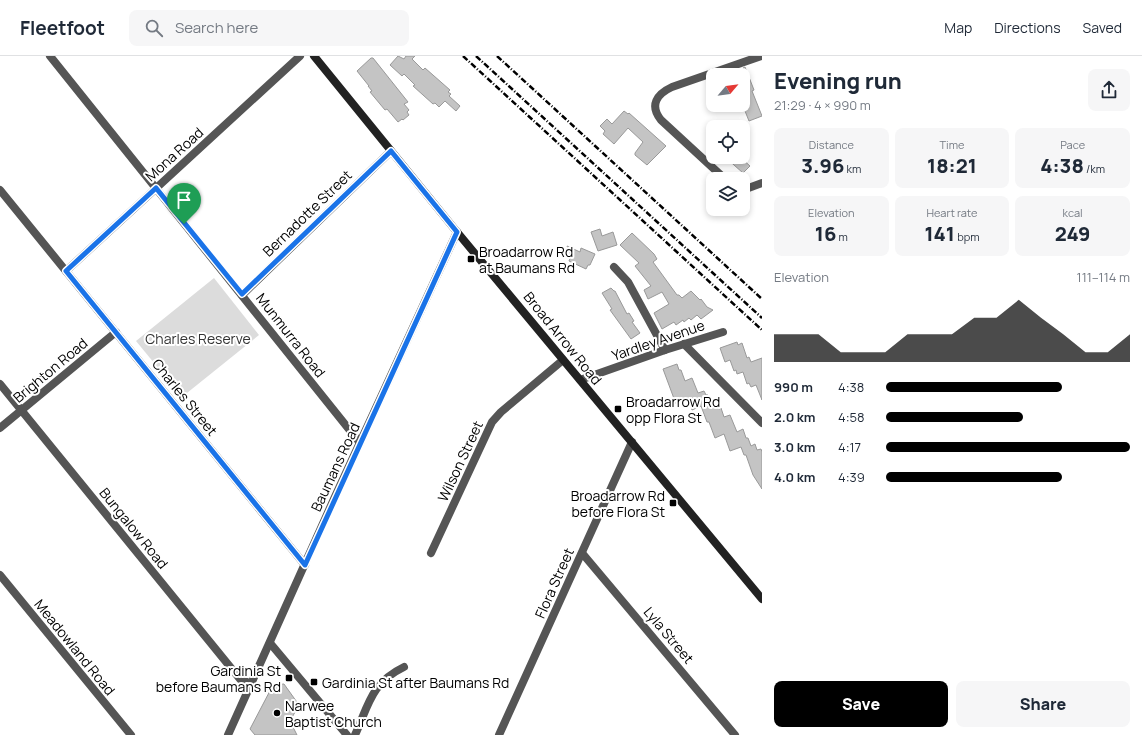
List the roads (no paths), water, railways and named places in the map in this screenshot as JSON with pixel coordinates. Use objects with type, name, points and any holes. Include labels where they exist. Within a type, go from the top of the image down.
[{"type":"street","name":"Munmurra Road","points":[[50,56],[360,443]]},
{"type":"street","name":"Mona Road","points":[[66,271],[300,56]]},
{"type":"street","name":"Broad Arrow Road","points":[[314,56],[457,232],[762,599]]},
{"type":"street","points":[[717,172],[661,120],[658,116],[656,106],[658,97],[666,90],[760,56],[762,66]]},
{"type":"street","name":"Bernadotte Street","points":[[242,294],[391,151]]},
{"type":"street","points":[[750,187],[762,183]]},
{"type":"street","name":"Charles Street","points":[[0,190],[305,565]]},
{"type":"street","name":"Baumans Road","points":[[228,735],[457,232]]},
{"type":"street","points":[[614,267],[628,282],[665,350]]},
{"type":"street","name":"Brighton Road","points":[[0,428],[116,332]]},
{"type":"street","name":"Yardley Avenue","points":[[580,380],[665,350],[722,332]]},
{"type":"street","points":[[684,344],[762,423]]},
{"type":"street","name":"Wilson Street","points":[[431,553],[492,422],[501,412],[563,360]]},
{"type":"street","name":"Bungalow Road","points":[[0,384],[240,679],[251,684]]},
{"type":"street","name":"Flora Street","points":[[499,735],[632,442]]},
{"type":"street","name":"Lyla Street","points":[[582,553],[735,735]]},
{"type":"street","name":"Meadowland Road","points":[[0,575],[131,735]]},
{"type":"street","points":[[270,643],[347,735]]},
{"type":"street","points":[[354,735],[380,683],[392,673],[404,667]]},
{"type":"railway","points":[[463,56],[762,330]]},
{"type":"railway","points":[[476,56],[762,318]]},
{"type":"railway","points":[[497,56],[762,299]]},
{"type":"place","name":"Broadarrow Rd at Baumans Rd","points":[[471,259]]},
{"type":"place","name":"Broadarrow Rd opp Flora St","points":[[618,409]]},
{"type":"place","name":"Broadarrow Rd before Flora St","points":[[673,503]]},
{"type":"place","name":"Gardinia St before Baumans Rd","points":[[289,678]]},
{"type":"place","name":"Gardinia St after Baumans Rd","points":[[314,682]]},
{"type":"place","name":"Narwee Baptist Church","points":[[277,713]]},
{"type":"park label","name":"Charles Reserve","points":[[198,338]]}]
